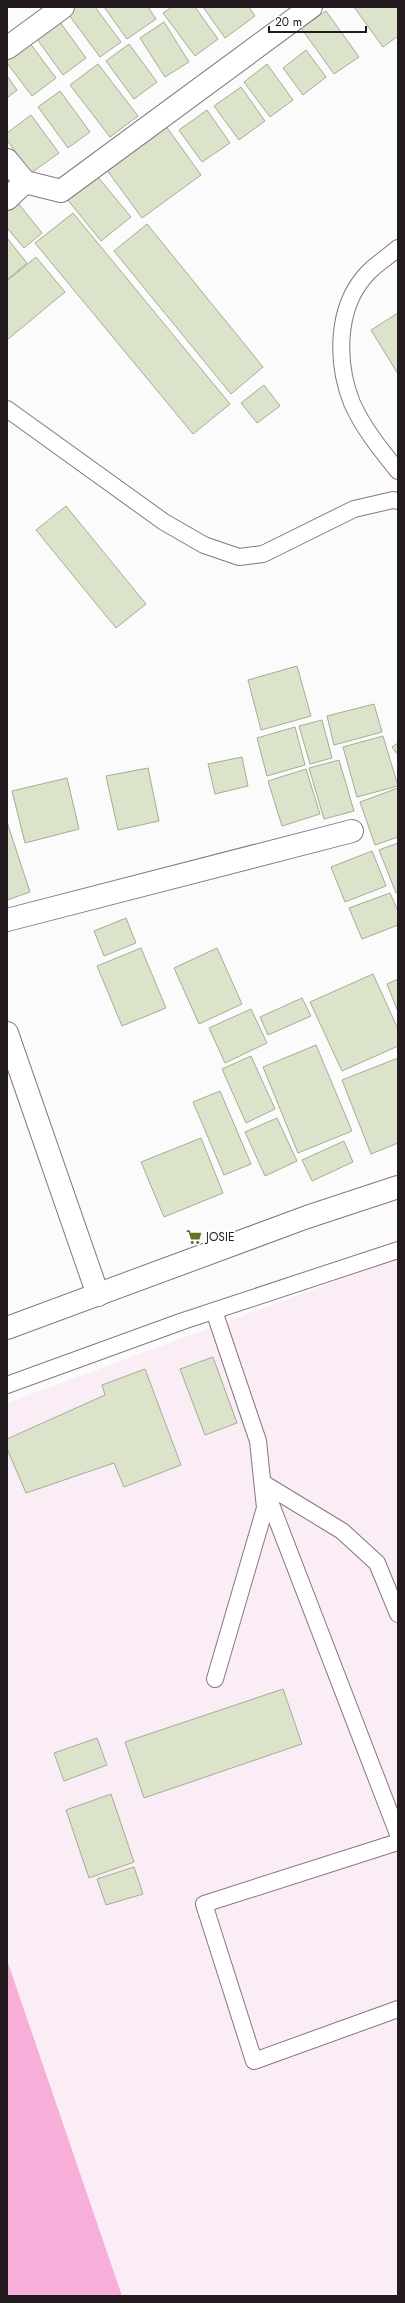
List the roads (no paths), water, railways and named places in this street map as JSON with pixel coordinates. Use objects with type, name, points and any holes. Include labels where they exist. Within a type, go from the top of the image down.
[{"type":"street","points":[[7,48],[63,7]]},
{"type":"street","points":[[7,160],[26,182],[57,191],[67,188],[311,7]]},
{"type":"street","points":[[7,199],[26,182]]},
{"type":"street","points":[[7,920],[352,831]]},
{"type":"street","points":[[7,1033],[98,1295]]},
{"type":"street","points":[[7,1328],[307,1217],[398,1187]]},
{"type":"lane","points":[[398,248],[366,276],[349,302],[342,330],[342,367],[352,403],[371,436],[398,471]]},
{"type":"lane","points":[[7,409],[164,522],[204,545],[239,557],[262,554],[354,509],[393,500],[398,501]]},
{"type":"lane","points":[[7,1385],[214,1311],[398,1250]]},
{"type":"lane","points":[[214,1311],[258,1441],[265,1508],[214,1679]]},
{"type":"lane","points":[[263,1483],[342,1531],[377,1563],[398,1614]]},
{"type":"lane","points":[[263,1483],[398,1834]]},
{"type":"lane","points":[[398,1842],[204,1904],[254,2061],[398,2009]]},
{"type":"place","name":"JOSIE","points":[[194,1237]]}]
